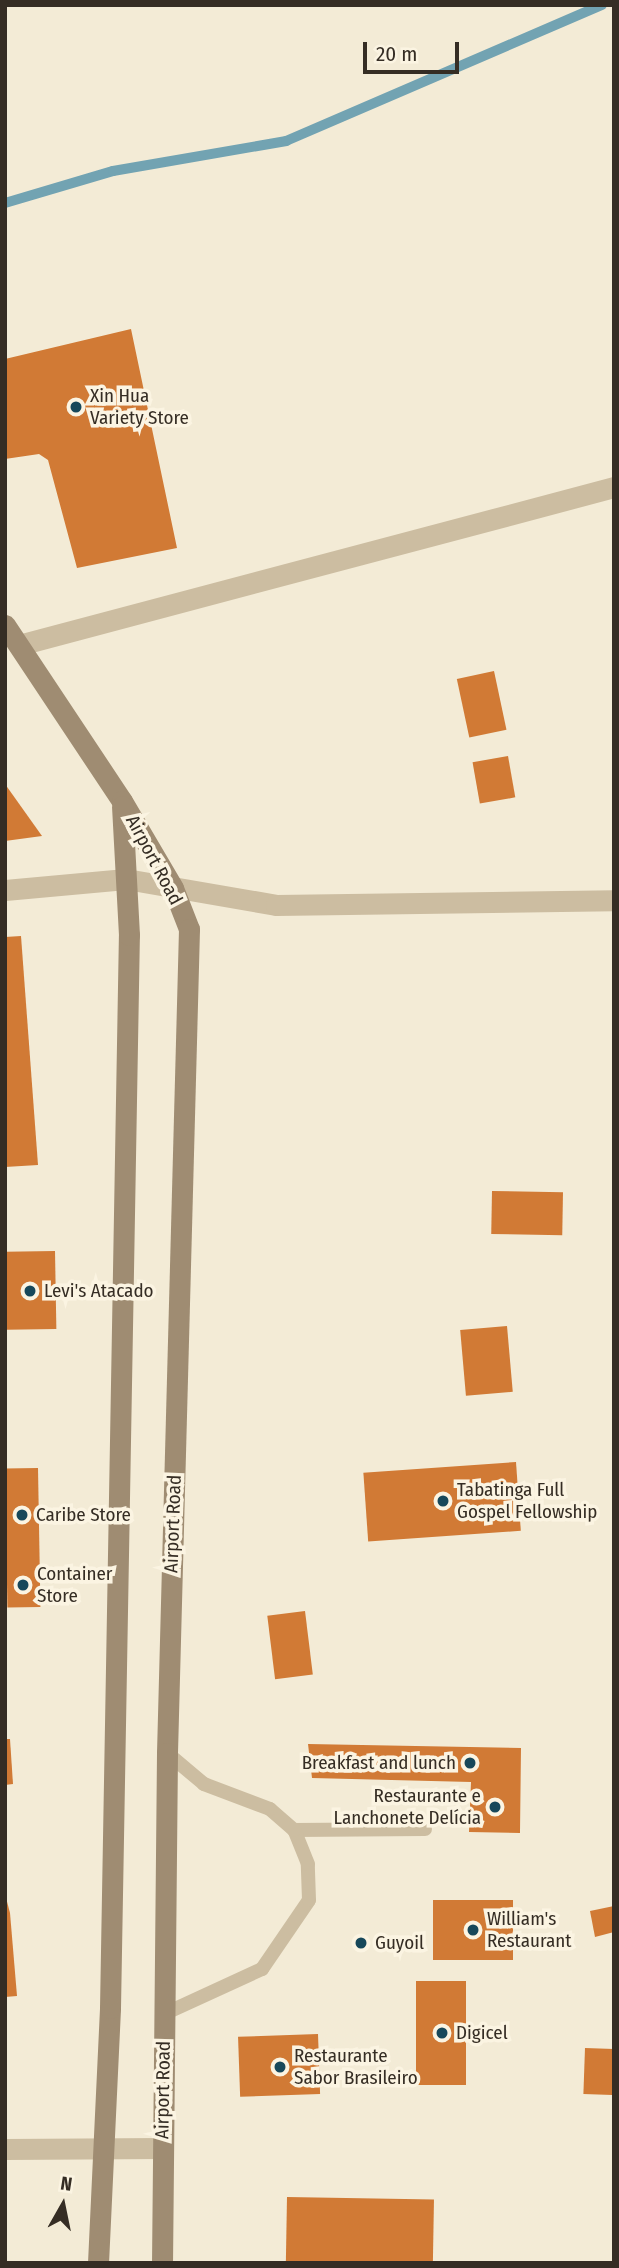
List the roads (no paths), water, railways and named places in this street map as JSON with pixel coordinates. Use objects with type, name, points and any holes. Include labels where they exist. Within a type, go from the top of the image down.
[{"type":"street","points":[[19,645],[614,487]]},
{"type":"street","name":"Airport Road","points":[[5,625],[122,801],[173,888],[189,929],[167,1753],[162,2263]]},
{"type":"street","name":"Airport Road","points":[[98,2263],[101,2148],[110,2008],[126,879],[122,801]]},
{"type":"street","points":[[5,890],[126,879],[276,905],[614,900]]},
{"type":"street","points":[[5,2149],[162,2148]]},
{"type":"lane","points":[[164,2014],[262,1969],[284,1942],[309,1900],[308,1864],[294,1830],[270,1809],[204,1784],[167,1753]]},
{"type":"lane","points":[[294,1830],[425,1829]]},
{"type":"waterway","points":[[5,203],[113,171],[286,141],[602,5]]},
{"type":"place","name":"Xin Hua Variety Store","points":[[76,407]]},
{"type":"place","name":"Levi's Atacado","points":[[30,1291]]},
{"type":"place","name":"Tabatinga Full Gospel Fellowship","points":[[443,1501]]},
{"type":"place","name":"Caribe Store","points":[[22,1515]]},
{"type":"place","name":"Container Store","points":[[23,1585]]},
{"type":"place","name":"Breakfast and lunch","points":[[470,1763]]},
{"type":"place","name":"Restaurante e Lanchonete Delícia","points":[[495,1807]]},
{"type":"place","name":"William's Restaurant","points":[[473,1930]]},
{"type":"place","name":"Guyoil","points":[[361,1943]]},
{"type":"place","name":"Digicel","points":[[442,2033]]},
{"type":"place","name":"Restaurante Sabor Brasileiro","points":[[280,2067]]}]
